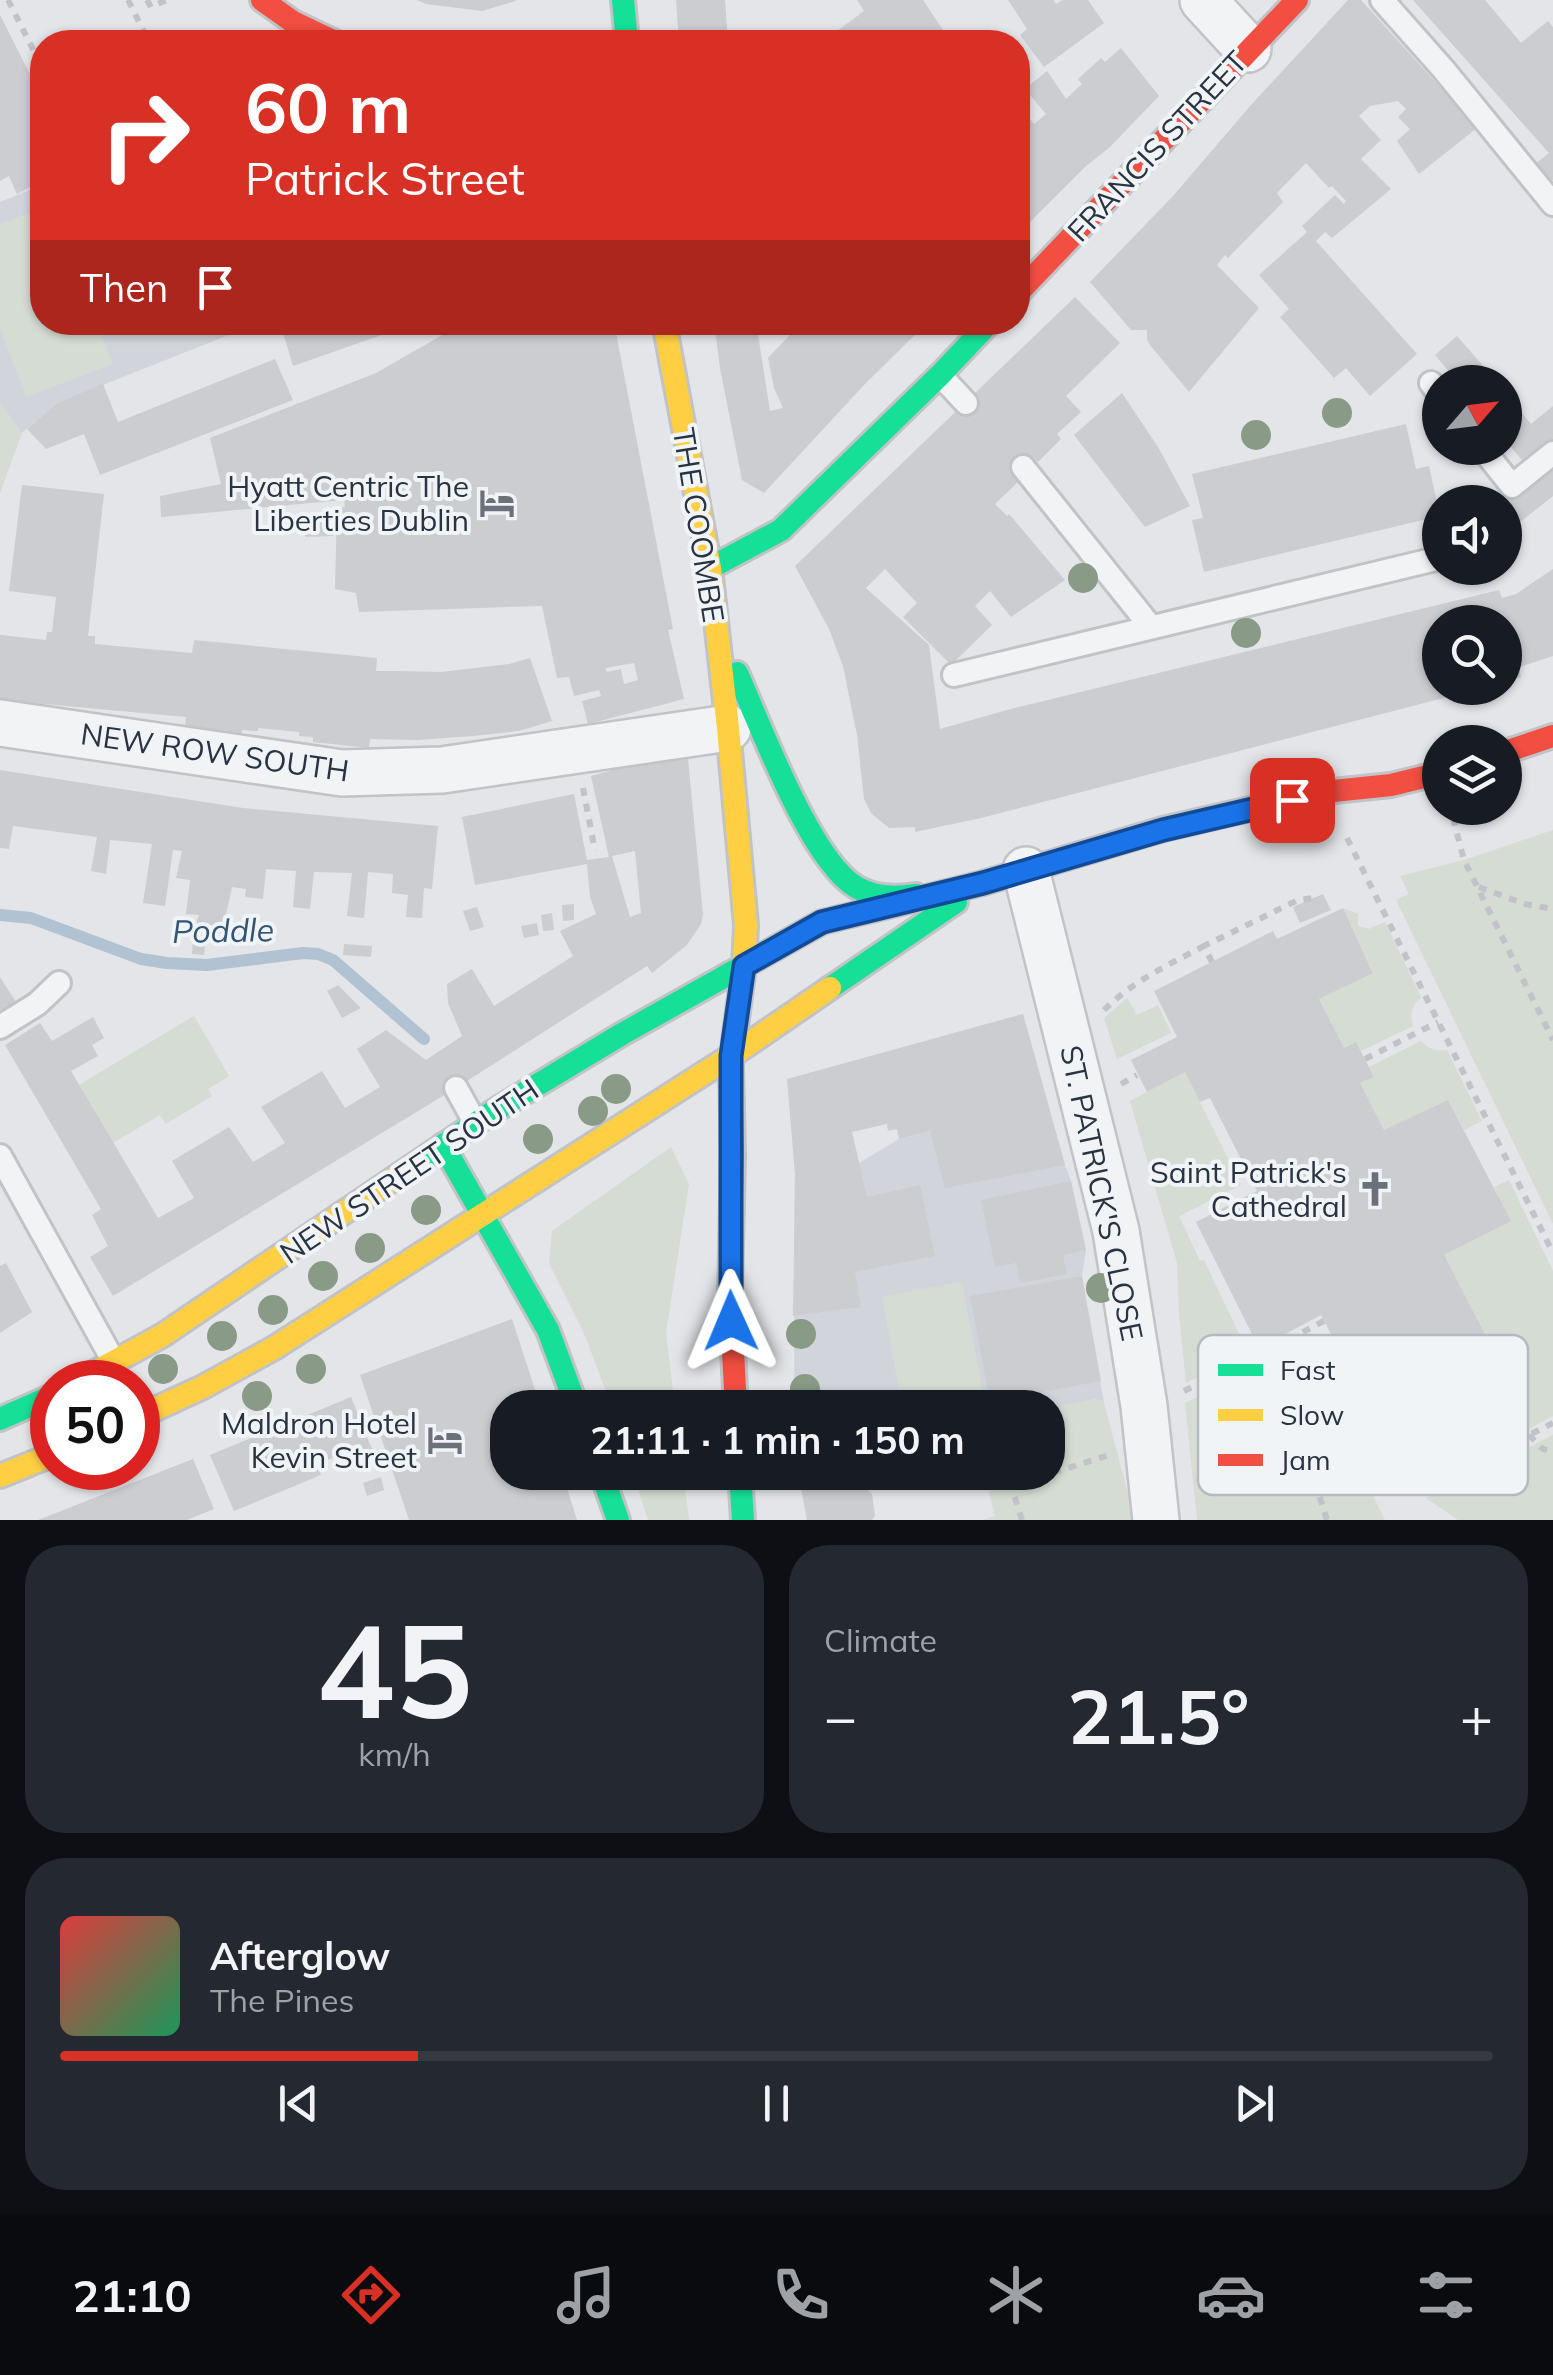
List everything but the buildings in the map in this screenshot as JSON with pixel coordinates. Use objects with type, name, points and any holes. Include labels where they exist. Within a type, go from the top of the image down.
[{"type":"main road","points":[[262,0],[310,30]]},
{"type":"main road","points":[[623,0],[626,30]]},
{"type":"main road","name":"FRANCIS STREET","points":[[1030,280],[1297,0]]},
{"type":"main road","name":"THE COOMBE","points":[[666,335],[710,568],[746,925],[731,1056],[730,1295],[735,1390]]},
{"type":"main road","points":[[710,568],[780,530],[978,335]]},
{"type":"main road","points":[[716,620],[728,657],[810,834],[854,886],[875,894],[894,898],[983,883],[1199,821],[1324,792],[1422,777]]},
{"type":"main road","points":[[1522,746],[1553,736]]},
{"type":"main road","points":[[160,1406],[274,1348],[482,1216],[731,1056],[983,883]]},
{"type":"main road","name":"NEW STREET SOUTH","points":[[118,1360],[162,1335],[476,1124],[622,1034],[822,922],[983,883]]},
{"type":"main road","points":[[444,1145],[548,1330],[570,1390]]},
{"type":"main road","points":[[0,1419],[30,1406]]},
{"type":"main road","points":[[0,1476],[30,1464]]},
{"type":"main road","points":[[607,1490],[618,1520]]},
{"type":"main road","points":[[741,1490],[743,1520]]},
{"type":"street","points":[[1203,0],[1248,50]]},
{"type":"street","name":"NEW ROW SOUTH","points":[[0,723],[342,773],[442,770],[728,728]]},
{"type":"street","name":"ST. PATRICK'S CLOSE","points":[[1026,870],[1116,1231],[1130,1309],[1156,1520]]},
{"type":"lane","points":[[1382,0],[1553,204]]},
{"type":"lane","points":[[940,375],[966,403]]},
{"type":"lane","points":[[1495,465],[1512,486],[1553,453]]},
{"type":"lane","points":[[1023,466],[1151,627]]},
{"type":"lane","points":[[954,676],[1422,562]]},
{"type":"lane","points":[[0,1027],[38,1004],[59,982]]},
{"type":"lane","points":[[456,1088],[476,1124]]},
{"type":"lane","points":[[0,1156],[113,1360]]},
{"type":"path","points":[[8,0],[30,43]]},
{"type":"path","points":[[128,0],[144,30]]},
{"type":"path","points":[[147,0],[150,7],[167,0]]},
{"type":"path","points":[[582,784],[595,851]]},
{"type":"path","points":[[1455,825],[1464,860],[1553,1040]]},
{"type":"path","points":[[1369,882],[1553,1253]]},
{"type":"path","points":[[1479,887],[1525,904],[1553,909]]},
{"type":"path","points":[[1097,1017],[1124,990],[1204,946],[1314,898]]},
{"type":"path","points":[[1204,946],[1212,962]]},
{"type":"path","points":[[1365,1059],[1438,1022]]},
{"type":"path","points":[[1299,1334],[1324,1320]]},
{"type":"path","points":[[1183,1392],[1198,1384]]},
{"type":"path","points":[[1553,1423],[1529,1435],[1543,1449],[1553,1452]]},
{"type":"path","points":[[1022,1520],[1011,1486],[1148,1443]]},
{"type":"path","points":[[1319,1495],[1327,1520]]},
{"type":"shaded area","points":[[30,190],[30,335],[229,335],[57,403],[22,433],[0,403],[0,202]]},
{"type":"shaded area","points":[[30,213],[30,335],[102,335],[113,364],[26,397],[0,329],[0,224]]},
{"type":"shaded area","points":[[0,403],[22,433],[0,493]]},
{"type":"shaded area","points":[[1553,830],[1553,1224],[1396,900],[1409,894],[1400,876],[1464,860]]},
{"type":"shaded area","points":[[1343,908],[1358,914],[1358,926],[1369,929],[1385,922],[1421,997],[1412,1010],[1413,1026],[1361,1051],[1356,1042],[1344,1048],[1319,999],[1373,972]]},
{"type":"shaded area","points":[[1127,998],[1137,1015],[1158,1005],[1171,1033],[1117,1059],[1104,1018]]},
{"type":"shaded area","points":[[1023,1014],[1071,1181],[1086,1250],[1082,1276],[1104,1403],[1096,1399],[1065,1405],[1065,1390],[794,1390],[795,1174],[859,1163],[899,1139],[930,1131],[971,1101],[954,1033]]},
{"type":"shaded area","points":[[194,1016],[229,1076],[208,1089],[212,1096],[166,1124],[160,1115],[113,1143],[79,1085]]},
{"type":"shaded area","points":[[1421,1041],[1433,1049],[1447,1050],[1482,1121],[1464,1130],[1448,1100],[1384,1130],[1360,1083],[1374,1077],[1369,1067]]},
{"type":"shaded area","points":[[1185,1072],[1241,1185],[1179,1216],[1239,1335],[1198,1335],[1198,1377],[1186,1383],[1177,1263],[1130,1101]]},
{"type":"shaded area","points":[[671,1147],[689,1184],[666,1333],[673,1390],[606,1390],[583,1331],[549,1263],[552,1231]]},
{"type":"shaded area","points":[[1509,1180],[1553,1271],[1553,1416],[1528,1429],[1528,1335],[1486,1335],[1444,1255],[1510,1221],[1494,1187]]},
{"type":"shaded area","points":[[962,1282],[982,1390],[899,1390],[882,1296]]},
{"type":"shaded area","points":[[1198,1397],[1198,1495],[1372,1495],[1385,1520],[1197,1520],[1185,1403]]},
{"type":"shaded area","points":[[1097,1399],[1104,1403],[1135,1520],[983,1520],[995,1516],[988,1490],[1065,1490],[1065,1406]]},
{"type":"shaded area","points":[[1553,1435],[1553,1520],[1458,1520],[1426,1498],[1528,1495],[1528,1447]]},
{"type":"shaded area","points":[[638,1490],[685,1490],[689,1520],[648,1520]]},
{"type":"waterway","name":"Poddle","points":[[0,915],[31,918],[141,959],[167,963],[207,965],[318,954],[333,960],[424,1039]]},
{"type":"traffic: fast","points":[[623,0],[626,30]]},
{"type":"traffic: fast","points":[[710,568],[781,530],[978,335]]},
{"type":"traffic: fast","points":[[737,673],[804,821],[839,872],[870,893],[916,895]]},
{"type":"traffic: fast","points":[[402,1173],[494,1111],[622,1034],[822,922],[914,900]]},
{"type":"traffic: fast","points":[[830,988],[956,902]]},
{"type":"traffic: fast","points":[[443,1145],[548,1330],[570,1390]]},
{"type":"traffic: fast","points":[[0,1419],[30,1406]]},
{"type":"traffic: fast","points":[[607,1490],[618,1520]]},
{"type":"traffic: fast","points":[[741,1490],[743,1520]]},
{"type":"traffic: slow","points":[[666,335],[710,568],[746,925],[731,1064]]},
{"type":"traffic: slow","points":[[160,1407],[274,1348],[731,1056],[830,988]]},
{"type":"traffic: slow","points":[[117,1360],[163,1335],[402,1173]]},
{"type":"traffic: slow","points":[[0,1476],[30,1464]]},
{"type":"traffic: jam","points":[[262,0],[310,30]]},
{"type":"traffic: jam","points":[[1030,280],[1297,0]]},
{"type":"traffic: jam","points":[[1522,746],[1553,736]]},
{"type":"traffic: jam","points":[[914,900],[1163,829],[1324,792],[1422,777]]},
{"type":"traffic: jam","points":[[731,1064],[730,1295],[735,1390]]},
{"type":"place","name":"Hyatt Centric The Liberties Dublin","points":[[497,503]]},
{"type":"place","name":"Saint Patrick's Cathedral","points":[[1375,1189]]},
{"type":"place","name":"Maldron Hotel Kevin Street","points":[[445,1440]]},
{"type":"route","points":[[731,1321],[731,1056],[744,966],[822,922],[983,883],[1163,830],[1292,800]]}]
